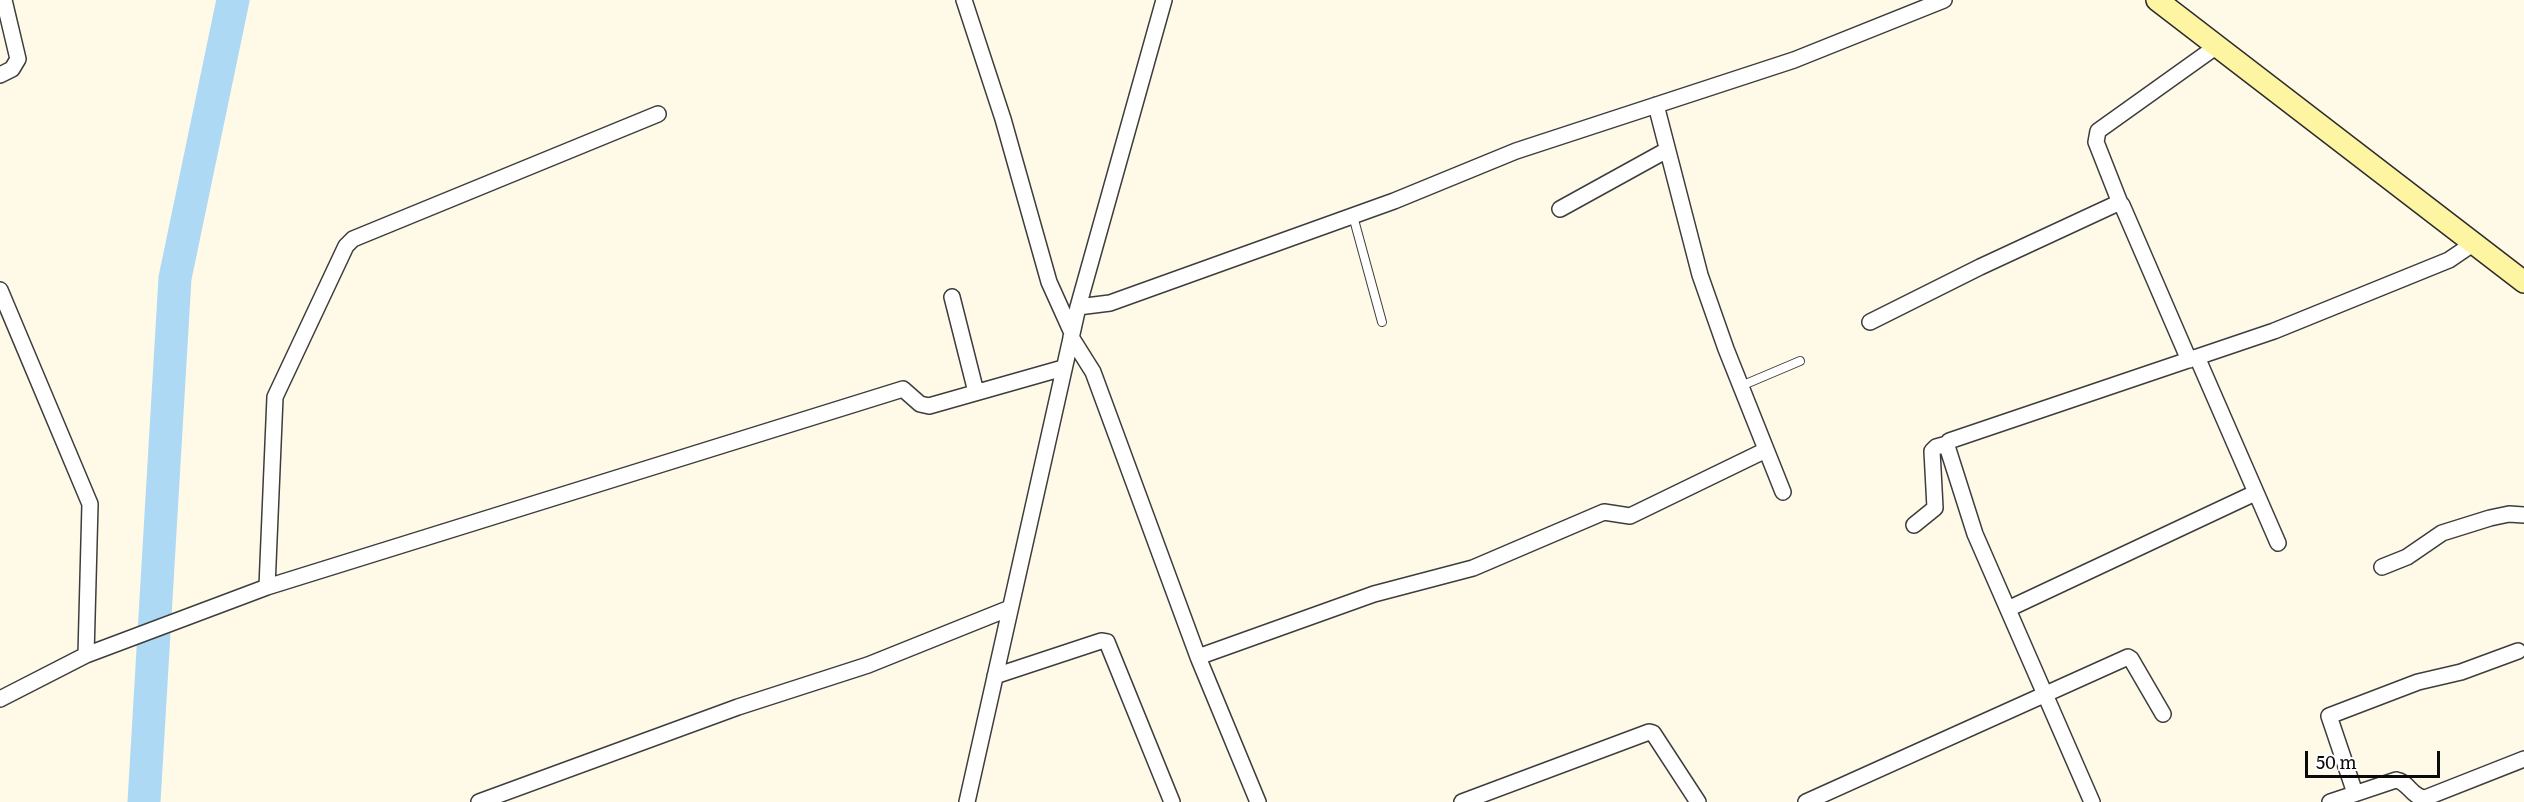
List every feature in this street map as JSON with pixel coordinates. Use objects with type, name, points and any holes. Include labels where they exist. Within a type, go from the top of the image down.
[{"type":"street","points":[[0,75],[12,69],[18,59],[4,0]]},
{"type":"street","points":[[964,0],[1003,119],[1049,282],[1071,335],[1093,372],[1198,657],[1258,802]]},
{"type":"street","points":[[967,802],[1071,335],[1164,0]]},
{"type":"street","points":[[1078,307],[1110,303],[1353,216],[1516,151],[1794,60],[1944,0]]},
{"type":"street","points":[[2157,0],[2524,282]]},
{"type":"street","points":[[2217,46],[2098,131],[2096,142],[2120,203],[2278,543]]},
{"type":"street","points":[[1656,105],[1700,274],[1783,492]]},
{"type":"street","points":[[267,587],[276,397],[346,246],[353,239],[658,114]]},
{"type":"street","points":[[1560,209],[1667,150]]},
{"type":"street","points":[[1870,322],[1980,267],[2120,203]]},
{"type":"street","points":[[1914,525],[1935,508],[1932,452],[1936,447],[2274,331],[2449,260],[2474,243]]},
{"type":"street","points":[[0,290],[90,504],[86,655]]},
{"type":"street","points":[[952,297],[976,392]]},
{"type":"street","points":[[0,699],[86,655],[267,587],[903,389],[920,404],[929,406],[1063,368]]},
{"type":"street","points":[[1947,444],[1975,534],[2092,802]]},
{"type":"street","points":[[1198,657],[1374,594],[1473,568],[1604,512],[1630,516],[1766,450]]},
{"type":"street","points":[[2008,609],[2255,493]]},
{"type":"street","points":[[2382,567],[2407,557],[2442,534],[2490,518],[2524,515]]},
{"type":"street","points":[[479,802],[738,706],[868,665],[1010,608]]},
{"type":"street","points":[[995,676],[1101,641],[1107,642],[1172,802]]},
{"type":"street","points":[[2355,794],[2329,716],[2418,682],[2461,672],[2518,651]]},
{"type":"street","points":[[1806,802],[2128,657],[2163,714]]},
{"type":"street","points":[[1462,802],[1646,732],[1653,733],[1698,802]]},
{"type":"street","points":[[2330,802],[2396,780],[2404,782],[2416,795],[2425,798],[2524,759]]},
{"type":"lane","points":[[1353,216],[1382,322]]},
{"type":"lane","points":[[1741,386],[1800,362]]},
{"type":"waterway","points":[[144,802],[175,278],[233,0]]}]
